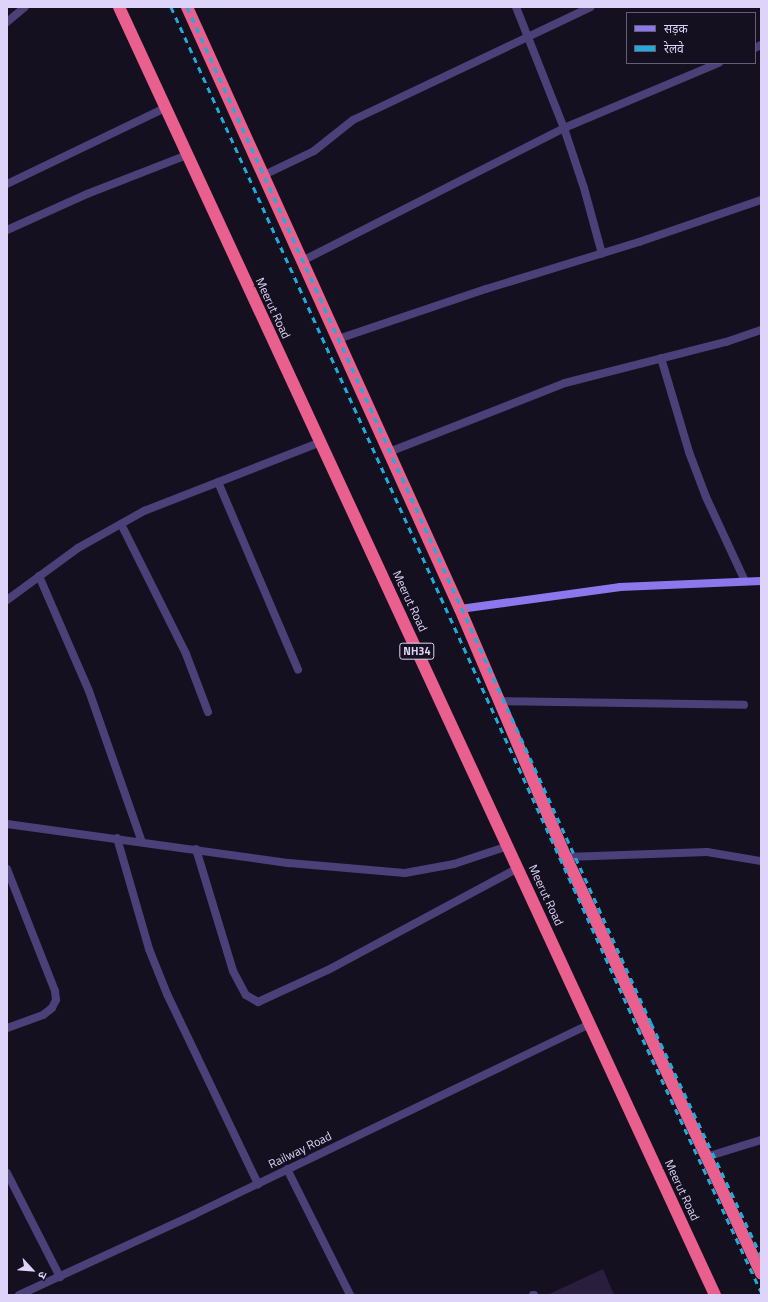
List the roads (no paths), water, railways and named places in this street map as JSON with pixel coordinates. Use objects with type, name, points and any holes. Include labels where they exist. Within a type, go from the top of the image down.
[{"type":"highway","name":"Meerut Road","points":[[119,7],[715,1295]]},
{"type":"highway","points":[[187,7],[460,609],[566,857],[761,1274]]},
{"type":"street","points":[[7,22],[25,7]]},
{"type":"street","points":[[516,7],[564,128],[584,188],[602,254]]},
{"type":"street","points":[[264,175],[314,152],[353,120],[591,7]]},
{"type":"street","points":[[302,261],[564,128],[717,64]]},
{"type":"street","points":[[7,184],[165,108]]},
{"type":"street","points":[[7,230],[87,194],[187,155]]},
{"type":"street","points":[[338,340],[486,289],[602,254],[761,200]]},
{"type":"street","points":[[389,452],[546,389],[726,342],[761,330]]},
{"type":"street","points":[[661,358],[689,452],[706,497],[745,581]]},
{"type":"street","points":[[7,600],[78,548],[144,511],[321,442]]},
{"type":"street","points":[[218,482],[298,670]]},
{"type":"street","points":[[121,524],[184,649],[208,712]]},
{"type":"street","points":[[39,576],[89,691],[142,842]]},
{"type":"street","points":[[460,609],[620,588],[761,581]]},
{"type":"street","points":[[499,701],[744,705]]},
{"type":"street","points":[[7,824],[117,838],[289,864],[405,873],[454,864],[508,846]]},
{"type":"street","points":[[117,838],[149,949],[167,994],[258,1184]]},
{"type":"street","points":[[196,850],[233,971],[246,995],[258,1002],[328,970],[518,868]]},
{"type":"street","points":[[566,857],[708,852],[761,861]]},
{"type":"street","points":[[7,869],[55,991],[56,1000],[52,1008],[43,1015],[7,1028]]},
{"type":"street","name":"Railway Road","points":[[19,1295],[258,1184],[590,1024]]},
{"type":"street","points":[[706,1157],[761,1140]]},
{"type":"street","points":[[288,1169],[350,1295]]},
{"type":"street","points":[[7,1173],[60,1277]]},
{"type":"railway","points":[[171,7],[638,1029],[761,1292]]},
{"type":"railway","points":[[187,7],[651,1023],[761,1256]]}]
